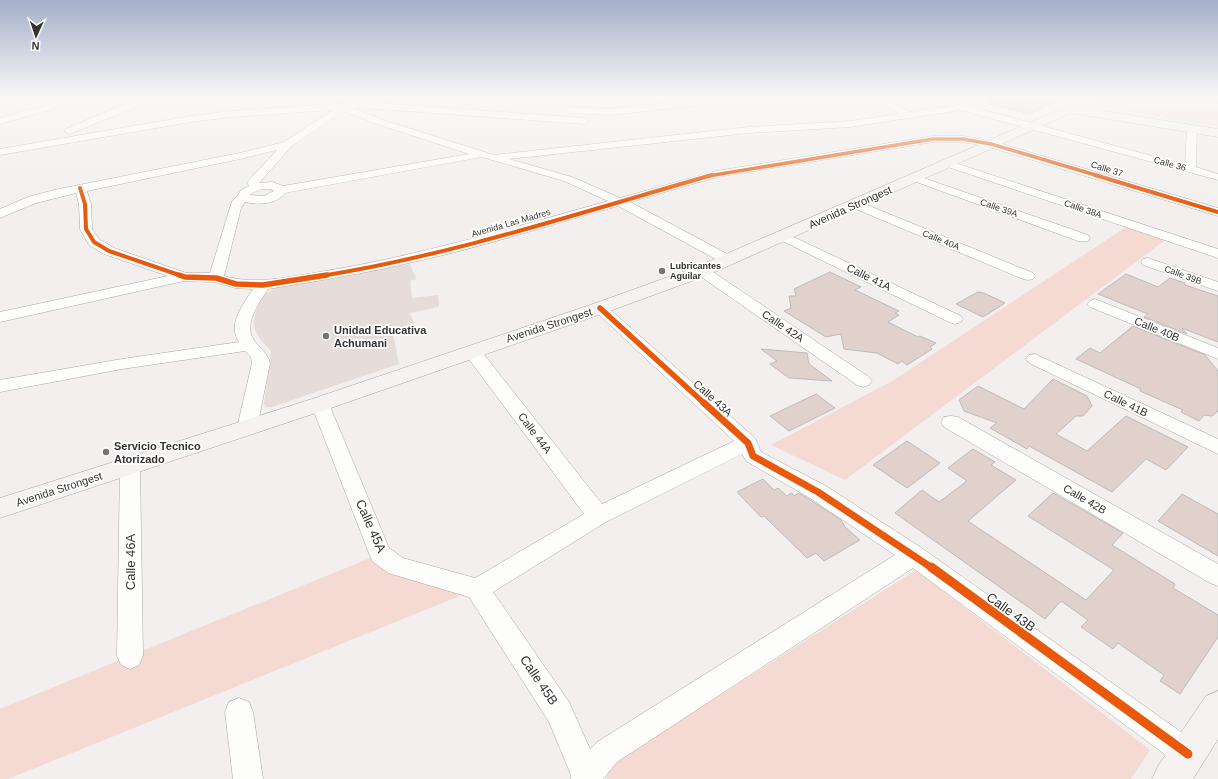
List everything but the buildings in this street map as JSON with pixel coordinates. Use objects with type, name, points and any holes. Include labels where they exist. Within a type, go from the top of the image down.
[{"type":"main road","name":"Avenida Strongest","points":[[0,508],[320,404],[600,308],[702,271],[949,164],[1013,134]]},
{"type":"main road","points":[[1180,766],[1218,708]]},
{"type":"street","points":[[23,147],[58,134]]},
{"type":"street","points":[[0,152],[98,134]]},
{"type":"street","points":[[255,187],[253,182],[288,144],[302,134]]},
{"type":"street","points":[[419,134],[568,179],[620,202],[728,260]]},
{"type":"street","points":[[497,157],[708,134]]},
{"type":"street","name":"Calle 36","points":[[1063,134],[1218,177]]},
{"type":"street","points":[[1190,169],[1192,134]]},
{"type":"street","name":"Avenida Las Madres","points":[[80,188],[85,204],[86,229],[94,242],[109,251],[185,277],[216,278],[236,284],[263,286],[410,259],[473,243],[620,202],[672,185],[716,174],[866,148],[944,138],[963,139],[991,144]]},
{"type":"street","points":[[854,142],[866,148]]},
{"type":"street","points":[[0,214],[32,200],[80,188],[240,156],[288,144]]},
{"type":"street","name":"Calle 37","points":[[991,144],[1218,212]]},
{"type":"street","points":[[244,197],[251,200],[262,199],[274,196],[281,190],[481,154]]},
{"type":"street","name":"Calle 38A","points":[[949,164],[1218,254]]},
{"type":"street","name":"Calle 39A","points":[[915,178],[1083,238]]},
{"type":"street","points":[[216,278],[238,201],[244,197],[246,192],[255,187],[273,185],[281,190]]},
{"type":"street","name":"Calle 40A","points":[[855,204],[1028,276]]},
{"type":"street","name":"Calle 41A","points":[[783,236],[955,319]]},
{"type":"street","name":"Calle 39B","points":[[1148,262],[1218,287]]},
{"type":"street","name":"Calle 42A","points":[[702,271],[863,381]]},
{"type":"street","points":[[0,317],[185,277]]},
{"type":"street","points":[[247,428],[260,363],[259,355],[248,346],[242,329],[244,317],[263,286]]},
{"type":"street","name":"Calle 40B","points":[[1095,304],[1218,354]]},
{"type":"street","name":"Calle 43A","points":[[600,308],[748,443],[753,456],[818,492]]},
{"type":"street","points":[[0,386],[122,364],[248,346]]},
{"type":"street","name":"Calle 44A","points":[[472,351],[598,516]]},
{"type":"street","name":"Calle 41B","points":[[1035,359],[1218,447]]},
{"type":"street","name":"Calle 45A","points":[[320,404],[380,554],[396,566],[477,589]]},
{"type":"street","name":"Calle 42B","points":[[951,422],[1218,576]]},
{"type":"street","points":[[477,589],[598,516],[748,443]]},
{"type":"street","name":"Calle 46A","points":[[130,467],[130,656]]},
{"type":"street","name":"Calle 43B","points":[[818,492],[915,556],[1180,766]]},
{"type":"street","points":[[586,777],[607,752],[901,563],[915,556]]},
{"type":"street","name":"Calle 45B","points":[[477,589],[560,712],[586,777]]},
{"type":"street","points":[[240,712],[248,779]]},
{"type":"shaded area","points":[[1129,225],[1168,238],[845,480],[771,445],[894,380]]},
{"type":"shaded area","name":"Unidad Educativa Achumani","points":[[410,264],[416,279],[410,281],[412,298],[438,295],[439,307],[410,313],[415,327],[393,333],[399,364],[272,407],[266,407],[264,404],[271,351],[260,339],[255,330],[254,321],[256,311],[264,294],[276,288]]},
{"type":"shaded area","points":[[380,554],[477,589],[8,779],[0,779],[0,709]]},
{"type":"shaded area","points":[[916,570],[1150,750],[1131,779],[607,779],[607,767]]},
{"type":"cycle path","points":[[80,188],[85,204],[86,229],[94,242],[109,251],[185,277],[216,278],[236,284],[263,285],[345,272],[410,259],[473,243],[716,174],[933,139],[963,139],[991,144],[1218,212]]},
{"type":"cycle path","points":[[600,308],[748,443],[753,456],[818,492],[915,556],[1188,754]]},
{"type":"place","name":"Lubricantes Aguilar","points":[[662,271]]},
{"type":"place","name":"Unidad Educativa Achumani","points":[[326,336]]},
{"type":"place","name":"Servicio Tecnico Atorizado","points":[[106,452]]}]
